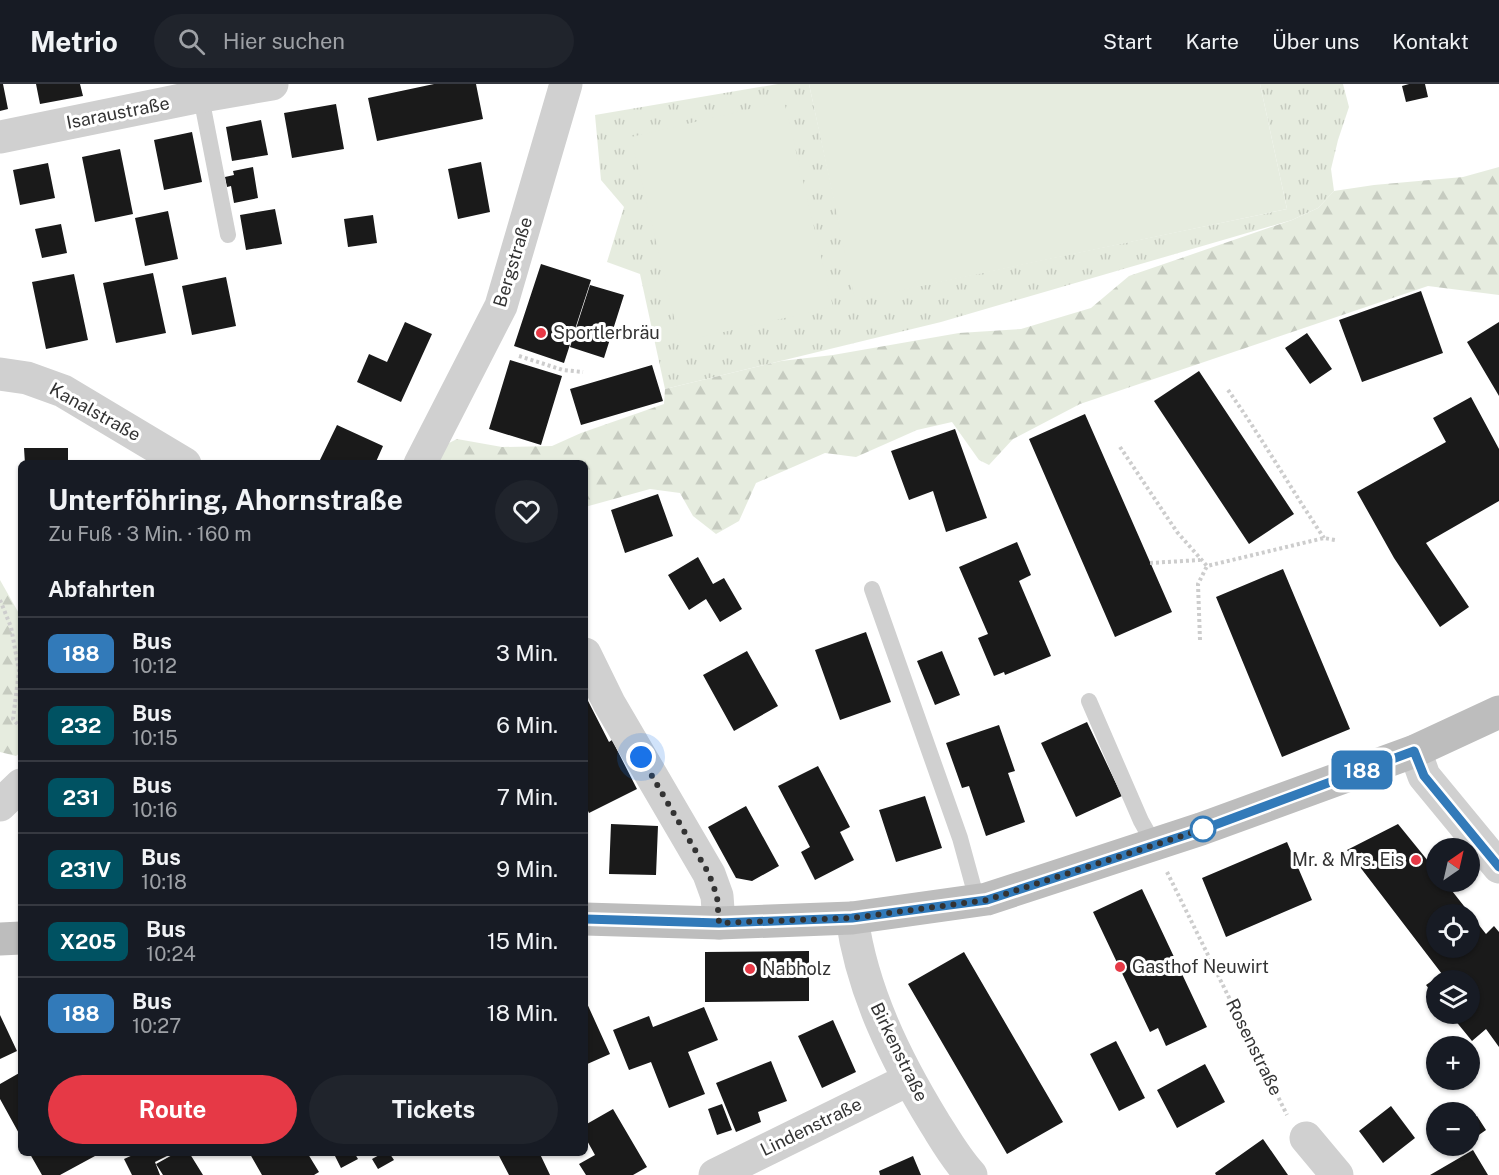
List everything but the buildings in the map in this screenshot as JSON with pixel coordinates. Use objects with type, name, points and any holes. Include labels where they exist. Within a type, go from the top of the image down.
[{"type":"main road","points":[[588,919],[719,923],[852,918],[987,900],[1201,830],[1414,751],[1499,712]]},
{"type":"main road","points":[[0,939],[18,938]]},
{"type":"street","name":"Isaraustraße","points":[[0,137],[193,93],[272,84]]},
{"type":"street","name":"Bergstraße","points":[[422,460],[501,306],[566,84]]},
{"type":"street","name":"Kanalstraße","points":[[0,374],[27,378],[63,391],[178,460]]},
{"type":"street","points":[[588,660],[609,703],[709,874],[717,896],[719,923]]},
{"type":"street","points":[[1414,751],[1424,776],[1499,867]]},
{"type":"street","points":[[0,805],[18,788]]},
{"type":"street","name":"Birkenstraße","points":[[852,918],[855,942],[872,998],[908,1080],[959,1162],[971,1175]]},
{"type":"street","name":"Lindenstraße","points":[[715,1175],[908,1080]]},
{"type":"street","points":[[1306,1138],[1337,1175]]},
{"type":"lane","points":[[193,93],[228,235]]},
{"type":"lane","points":[[872,589],[960,838],[977,900]]},
{"type":"lane","points":[[1089,701],[1141,821],[1154,844]]},
{"type":"path","points":[[519,356],[563,370],[583,372]]},
{"type":"path","points":[[1228,390],[1261,437],[1289,486],[1324,538]]},
{"type":"path","points":[[1120,447],[1176,532],[1207,566]]},
{"type":"path","points":[[1200,640],[1198,584],[1207,566],[1324,538],[1335,540]]},
{"type":"path","points":[[1150,563],[1200,560]]},
{"type":"path","points":[[0,600],[11,627],[18,666]]},
{"type":"path","points":[[18,679],[13,719],[18,725]]},
{"type":"path","name":"Rosenstraße","points":[[1154,844],[1295,1131],[1306,1138]]},
{"type":"green space","points":[[778,84],[809,84],[856,299],[1287,209],[1260,84],[1343,84],[1349,107],[1331,169],[1334,191],[1318,208],[1292,220],[941,322],[665,389],[640,274],[607,262],[624,207],[601,180],[595,115]]},
{"type":"green space","points":[[809,84],[1260,84],[1287,209],[855,300]]},
{"type":"green space","points":[[784,101],[833,307],[680,342],[631,137]]},
{"type":"green space","points":[[1499,167],[1499,295],[1428,286],[1080,404],[1013,439],[989,465],[979,460],[952,422],[917,430],[856,457],[825,453],[756,483],[739,521],[716,534],[693,516],[680,493],[650,489],[588,506],[588,460],[431,460],[435,450],[457,439],[502,447],[552,446],[581,433],[664,404],[665,389],[781,361],[833,355],[959,333],[1021,329],[1091,308],[1129,276],[1292,220],[1318,208],[1334,191],[1463,177]]},
{"type":"green space","points":[[0,580],[18,612],[18,754],[16,756],[0,752]]},
{"type":"bus line","name":"188","points":[[588,919],[719,923],[852,918],[987,900],[1201,830],[1414,751],[1424,776],[1499,867]]},
{"type":"place","name":"Sportlerbräu","points":[[541,333]]},
{"type":"place","name":"Mr. & Mrs. Eis","points":[[1416,860]]},
{"type":"place","name":"Gasthof Neuwirt","points":[[1120,967]]},
{"type":"place","name":"Nabholz","points":[[750,969]]},
{"type":"route","points":[[641,757],[709,874],[717,896],[719,923],[852,918],[987,900],[1203,829]]}]
